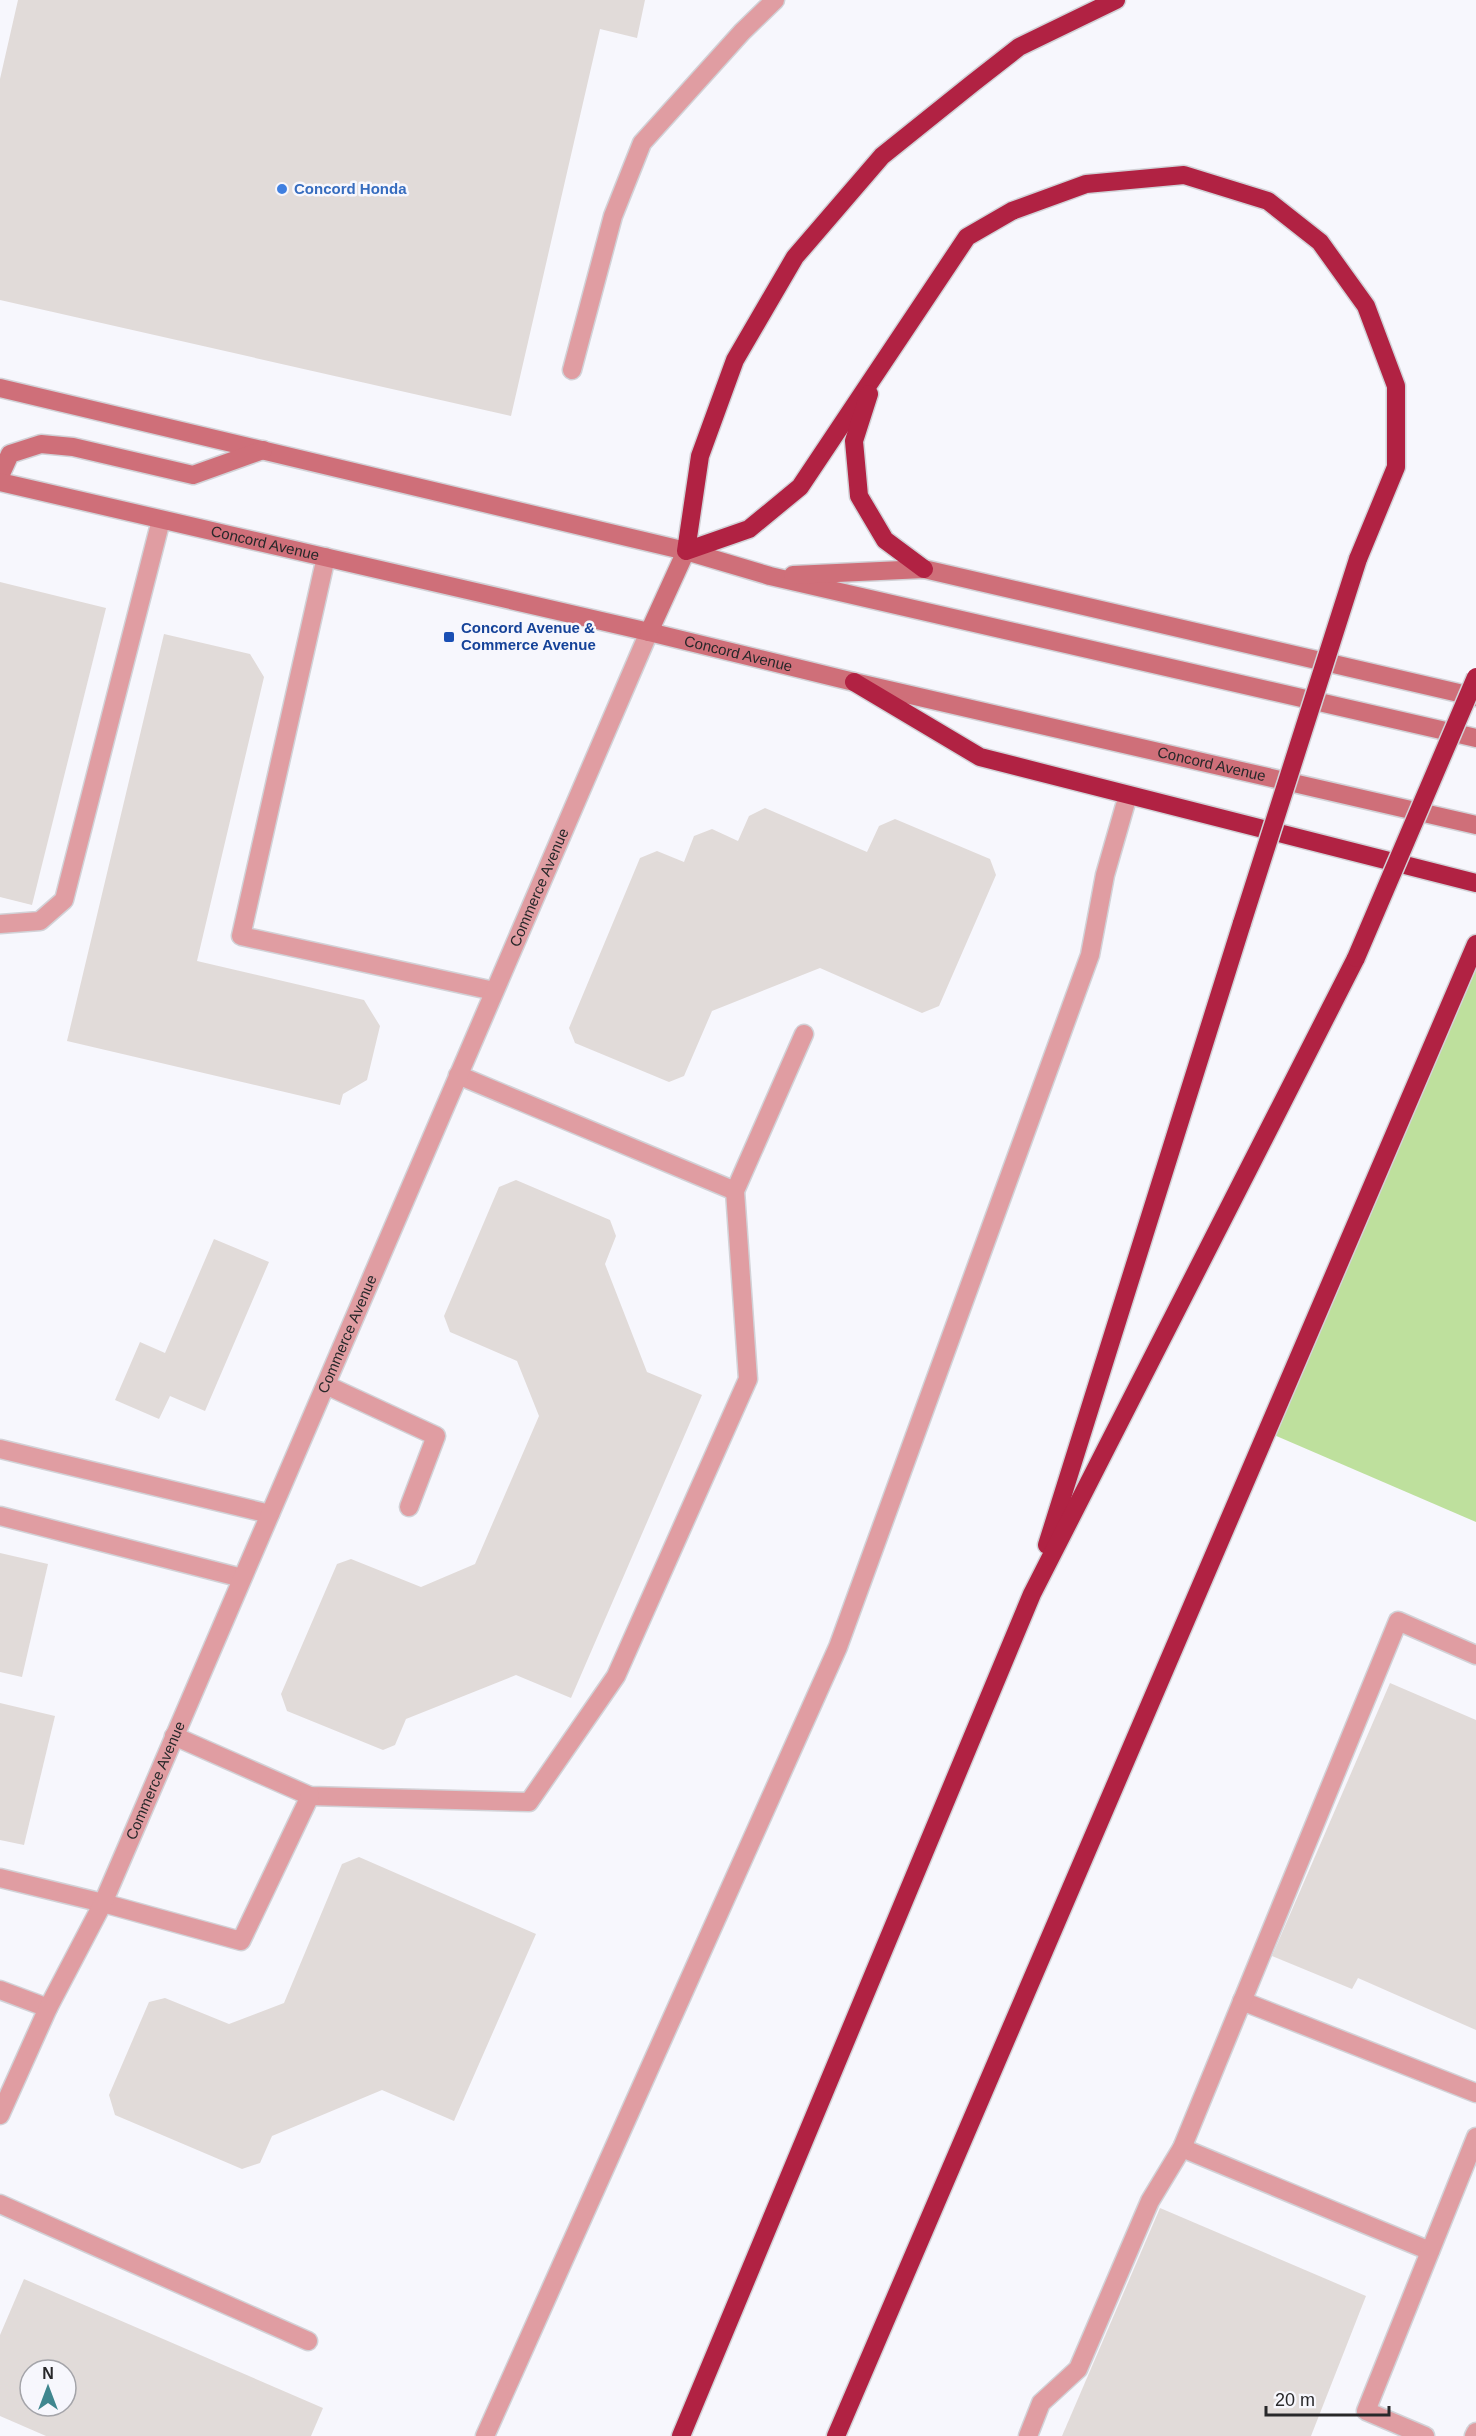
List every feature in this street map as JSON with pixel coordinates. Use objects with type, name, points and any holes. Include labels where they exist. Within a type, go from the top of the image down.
[{"type":"highway","points":[[1032,1594],[1358,559],[1396,467],[1396,386],[1366,306],[1320,242],[1268,201],[1184,175],[1086,184],[1012,212],[967,237],[800,486],[749,530],[686,551],[700,456],[735,360],[795,256],[882,156],[973,83],[1019,47],[1116,0]]},
{"type":"highway","points":[[876,372],[854,441],[859,496],[885,540],[924,569]]},
{"type":"highway","points":[[681,2436],[1032,1594],[1356,958],[1476,677]]},
{"type":"highway","points":[[854,682],[980,757],[1476,883]]},
{"type":"highway","points":[[836,2436],[1476,945]]},
{"type":"main road","points":[[0,388],[686,551],[770,576],[1476,738]]},
{"type":"main road","points":[[0,476],[10,454],[41,444],[73,447],[193,475],[263,450]]},
{"type":"main road","name":"Concord Avenue","points":[[0,482],[1476,825]]},
{"type":"main road","name":"Commerce Avenue","points":[[649,632],[686,551]]},
{"type":"main road","points":[[770,576],[924,569],[1476,697]]},
{"type":"street","points":[[572,370],[613,216],[642,143],[742,32],[775,0]]},
{"type":"street","points":[[0,924],[40,921],[64,900],[161,520]]},
{"type":"street","points":[[326,558],[241,936],[494,992]]},
{"type":"street","name":"Commerce Avenue","points":[[0,2115],[48,2008],[103,1903],[649,632]]},
{"type":"street","points":[[485,2436],[838,1647],[1090,955],[1105,875],[1128,795]]},
{"type":"street","points":[[174,1736],[310,1796],[529,1802],[616,1676],[748,1379],[735,1191],[804,1034]]},
{"type":"street","points":[[458,1075],[735,1191]]},
{"type":"street","points":[[326,1385],[436,1436],[409,1507]]},
{"type":"street","points":[[0,1449],[270,1514]]},
{"type":"street","points":[[0,1516],[242,1578]]},
{"type":"street","points":[[1028,2436],[1041,2403],[1078,2369],[1150,2201],[1182,2148],[1398,1621],[1476,1655]]},
{"type":"street","points":[[0,1878],[103,1903],[241,1941],[310,1796]]},
{"type":"street","points":[[0,1990],[48,2008]]},
{"type":"street","points":[[1242,2001],[1476,2093]]},
{"type":"street","points":[[1425,2436],[1366,2411],[1476,2137]]},
{"type":"street","points":[[1182,2148],[1430,2251]]},
{"type":"street","points":[[0,2204],[308,2341]]},
{"type":"street","points":[[1474,2436],[1476,2432]]},
{"type":"green space","points":[[1476,944],[1476,1522],[1267,1432]]},
{"type":"building","name":"Concord Honda","points":[[18,0],[645,0],[637,38],[600,29],[511,416],[0,300],[0,79]]},
{"type":"building","points":[[0,582],[106,608],[32,905],[0,897]]},
{"type":"building","points":[[164,634],[250,654],[264,677],[197,961],[364,1000],[380,1026],[367,1080],[343,1094],[340,1105],[67,1041]]},
{"type":"building","points":[[765,808],[867,852],[879,826],[895,819],[990,859],[996,875],[939,1006],[922,1013],[820,968],[712,1011],[684,1076],[669,1082],[575,1043],[569,1028],[640,858],[657,851],[684,862],[694,836],[712,829],[738,841],[749,816]]},
{"type":"building","points":[[516,1180],[610,1220],[616,1236],[605,1264],[647,1372],[702,1395],[571,1698],[516,1675],[406,1719],[395,1745],[383,1750],[287,1711],[281,1694],[337,1564],[351,1559],[421,1587],[475,1564],[539,1416],[517,1361],[450,1332],[444,1316],[499,1187]]},
{"type":"building","points":[[214,1239],[269,1262],[205,1411],[170,1396],[159,1419],[115,1400],[140,1342],[165,1353]]},
{"type":"building","points":[[0,1553],[48,1564],[22,1677],[0,1672]]},
{"type":"building","points":[[1390,1683],[1476,1720],[1476,2030],[1358,1978],[1352,1989],[1272,1956]]},
{"type":"building","points":[[0,1703],[55,1716],[24,1845],[0,1840]]},
{"type":"building","points":[[359,1857],[536,1934],[454,2121],[382,2090],[272,2136],[260,2163],[242,2169],[115,2115],[109,2095],[149,2002],[165,1998],[229,2024],[284,2003],[342,1864]]},
{"type":"building","points":[[1160,2208],[1366,2296],[1311,2436],[1062,2436]]},
{"type":"building","points":[[24,2279],[323,2408],[311,2436],[46,2436],[0,2416],[0,2335]]},
{"type":"place","name":"Concord Honda","points":[[282,189]]},
{"type":"place","name":"Concord Avenue & Commerce Avenue","points":[[449,637]]}]
